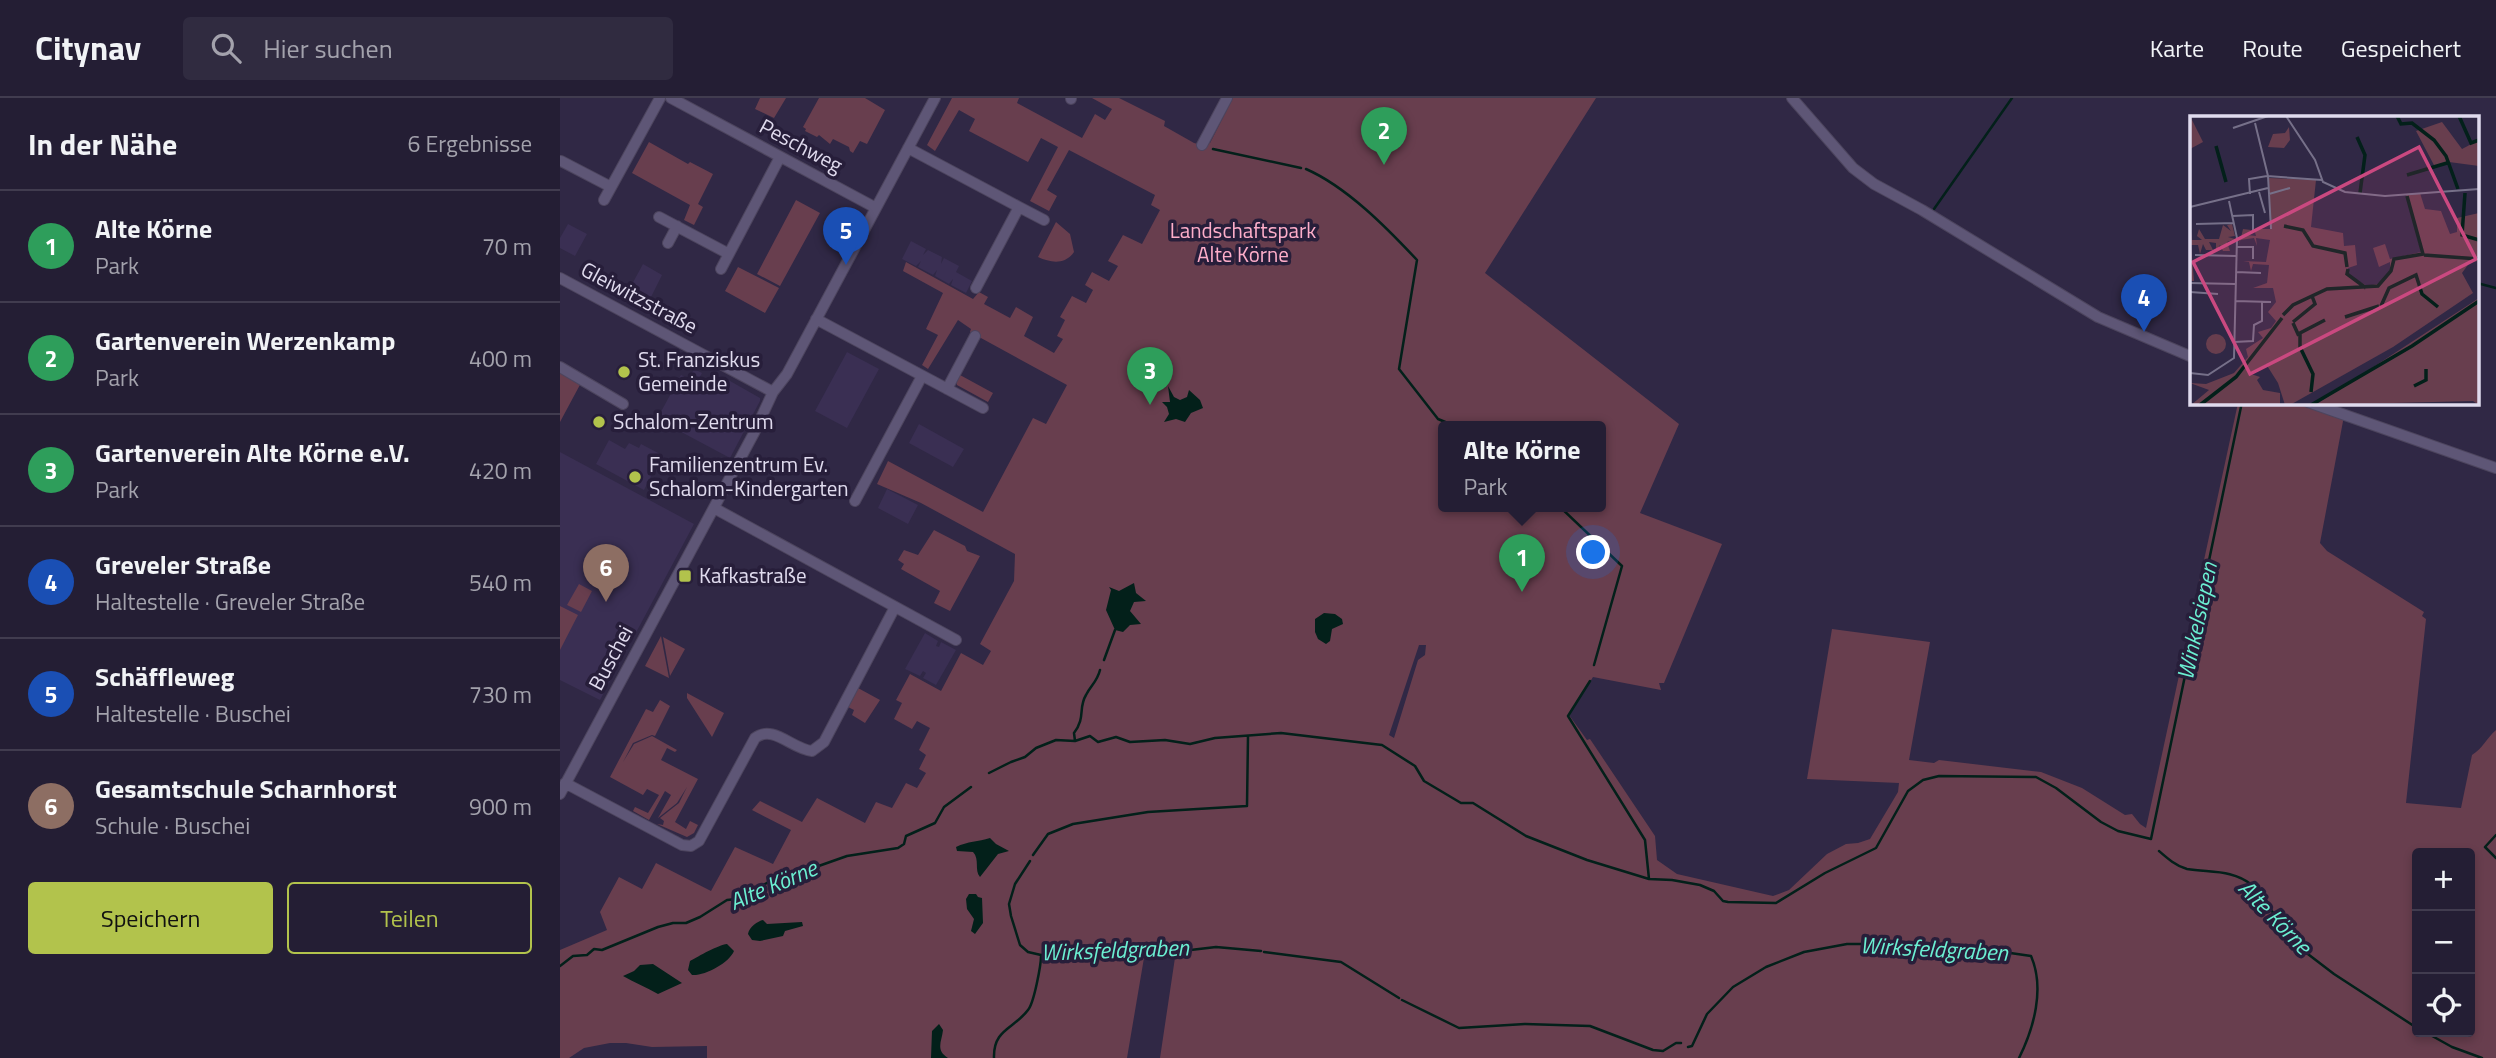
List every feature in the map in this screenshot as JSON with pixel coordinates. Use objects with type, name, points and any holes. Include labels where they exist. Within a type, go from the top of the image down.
[{"type":"street","points":[[604,200],[660,98]]},
{"type":"street","name":"Peschweg","points":[[670,98],[876,208]]},
{"type":"street","name":"Buschei","points":[[563,788],[714,509],[773,393],[782,383],[935,98]]},
{"type":"street","points":[[1202,145],[1227,98]]},
{"type":"street","points":[[1792,98],[1853,168],[1874,184],[1922,210],[2098,317],[2190,356]]},
{"type":"street","points":[[908,148],[1044,220]]},
{"type":"street","points":[[721,270],[780,157]]},
{"type":"street","points":[[561,161],[611,187]]},
{"type":"street","points":[[976,288],[1019,207]]},
{"type":"street","points":[[659,217],[729,254]]},
{"type":"street","points":[[668,243],[677,226]]},
{"type":"street","name":"Gleiwitzstraße","points":[[560,278],[773,393]]},
{"type":"street","points":[[816,319],[983,408]]},
{"type":"street","points":[[947,389],[975,336]]},
{"type":"street","points":[[560,367],[623,404]]},
{"type":"street","points":[[855,501],[922,376]]},
{"type":"street","points":[[2314,404],[2496,468]]},
{"type":"street","points":[[714,509],[956,640]]},
{"type":"street","points":[[563,788],[682,845],[691,846],[699,841],[755,738],[772,733],[804,750],[812,751],[824,742],[895,607]]},
{"type":"shaded area","points":[[568,224],[587,234],[575,256],[560,248],[560,238]]},
{"type":"shaded area","points":[[911,241],[926,249],[923,255],[928,250],[942,257],[941,264],[944,258],[959,266],[956,272],[972,281],[966,293],[951,285],[953,279],[949,284],[935,276],[937,270],[933,275],[918,267],[921,261],[916,266],[902,259]]},
{"type":"shaded area","points":[[643,264],[662,275],[651,297],[631,286]]},
{"type":"shaded area","points":[[847,352],[879,369],[847,428],[815,411]]},
{"type":"shaded area","points":[[694,369],[702,373],[696,384],[710,392],[713,383],[718,385],[723,377],[760,398],[730,458],[657,419],[681,375],[689,379]]},
{"type":"shaded area","points":[[1168,386],[1174,397],[1180,400],[1187,397],[1189,390],[1200,400],[1203,408],[1191,413],[1185,422],[1176,419],[1164,422],[1169,414],[1162,402],[1170,402]]},
{"type":"shaded area","points":[[919,424],[964,449],[953,467],[909,443]]},
{"type":"shaded area","name":"Familienzentrum Ev. Schalom-Kindergarten","points":[[609,440],[625,449],[629,443],[639,448],[641,444],[662,455],[644,490],[596,464]]},
{"type":"shaded area","points":[[560,452],[694,524],[600,700],[560,680]]},
{"type":"shaded area","points":[[887,489],[918,505],[908,524],[878,508]]},
{"type":"shaded area","points":[[1134,583],[1136,593],[1146,601],[1134,602],[1130,611],[1141,624],[1130,625],[1123,632],[1115,630],[1106,610],[1111,590],[1109,587],[1119,591]]},
{"type":"shaded area","points":[[1324,613],[1335,614],[1342,619],[1343,624],[1332,629],[1330,641],[1326,644],[1318,639],[1315,632],[1315,619]]},
{"type":"shaded area","points":[[925,633],[938,641],[936,646],[939,647],[941,642],[956,650],[936,685],[923,678],[926,673],[923,671],[920,676],[905,669]]},
{"type":"shaded area","points":[[990,838],[1009,851],[998,854],[980,877],[973,852],[957,851],[956,847]]},
{"type":"shaded area","points":[[969,894],[982,898],[983,923],[975,934],[971,931],[974,919],[967,909],[966,899]]},
{"type":"shaded area","points":[[763,920],[767,924],[802,922],[803,926],[785,931],[783,936],[752,940],[748,934],[750,929]]},
{"type":"shaded area","points":[[727,944],[734,951],[722,964],[697,975],[692,975],[688,970],[690,961]]},
{"type":"shaded area","points":[[653,964],[682,983],[658,994],[623,976],[640,965]]},
{"type":"shaded area","points":[[939,1024],[943,1030],[940,1049],[948,1058],[931,1058],[932,1031]]},
{"type":"green space","points":[[760,98],[786,98],[774,118],[755,109]]},
{"type":"green space","points":[[819,98],[865,98],[885,110],[867,144],[860,141],[853,153],[849,147],[833,139],[830,144],[819,135],[817,137],[805,131],[803,127]]},
{"type":"green space","name":"Alte Körne","points":[[952,98],[1019,98],[1017,103],[1082,138],[1095,114],[1105,120],[1112,109],[1092,98],[1119,98],[1165,121],[1164,126],[1202,145],[1210,143],[1233,98],[1596,98],[1485,273],[1679,424],[1640,513],[1722,544],[1664,683],[1659,683],[1661,690],[1593,677],[1569,715],[1587,740],[1590,739],[1655,836],[1657,860],[1677,874],[1773,896],[1789,890],[1827,854],[1846,844],[1870,839],[1898,792],[1899,783],[1807,779],[1832,629],[1930,642],[1909,760],[1934,763],[1939,760],[2041,772],[2082,788],[2125,815],[2132,814],[2146,828],[2238,404],[2311,404],[2344,416],[2320,543],[2327,551],[2424,612],[2422,616],[2426,619],[2406,803],[2461,808],[2472,755],[2496,730],[2496,1058],[1160,1058],[1176,951],[1145,952],[1127,1058],[707,1058],[707,1046],[652,1047],[610,1043],[584,1048],[569,1058],[560,1058],[560,950],[607,930],[600,912],[619,877],[642,889],[656,863],[711,891],[735,847],[773,864],[791,830],[752,810],[760,801],[802,822],[817,798],[865,823],[876,802],[892,808],[906,783],[917,788],[926,773],[919,769],[926,755],[919,750],[930,728],[917,721],[912,729],[894,719],[902,703],[896,700],[910,674],[941,691],[961,653],[983,665],[991,651],[980,644],[1014,581],[1015,554],[921,503],[877,484],[888,461],[983,512],[1033,418],[1046,424],[1067,385],[970,332],[971,329],[958,320],[928,369],[922,365],[938,335],[926,329],[943,293],[903,271],[906,262],[973,299],[979,292],[988,297],[984,304],[1010,318],[1016,307],[1033,317],[1024,336],[1054,353],[1063,339],[1057,336],[1065,320],[1060,317],[1072,296],[1086,303],[1093,290],[1085,285],[1092,272],[1109,281],[1118,266],[1108,261],[1123,235],[1142,244],[1160,210],[1151,205],[1155,195],[1069,150],[1047,190],[1057,196],[1049,211],[1030,201],[1058,147],[1041,138],[1028,162],[969,131],[975,119],[959,110],[935,151],[927,145]],"holes":[[[1419,645],[1426,645],[1425,655],[1418,660],[1394,738],[1389,735]]]},
{"type":"green space","points":[[649,142],[688,164],[690,162],[713,174],[698,204],[703,207],[694,225],[684,220],[690,205],[632,173]]},
{"type":"green space","points":[[796,200],[820,213],[780,286],[757,274]]},
{"type":"green space","points":[[1056,222],[1070,234],[1074,252],[1058,262],[1038,257]]},
{"type":"green space","points":[[738,267],[779,288],[765,313],[725,291]]},
{"type":"green space","points":[[560,370],[582,381],[560,422]]},
{"type":"green space","points":[[960,375],[993,393],[988,402],[957,385],[956,381]]},
{"type":"green space","points":[[934,530],[980,556],[950,611],[934,603],[940,591],[901,569],[904,564],[898,560],[904,550],[918,555]]},
{"type":"green space","points":[[579,584],[592,591],[581,612],[567,605]]},
{"type":"green space","points":[[560,606],[578,615],[560,650]]},
{"type":"green space","points":[[661,636],[669,678],[645,666]]},
{"type":"green space","points":[[663,637],[685,649],[670,676]]},
{"type":"green space","points":[[858,688],[880,700],[865,723],[852,715],[854,710],[848,707]]},
{"type":"green space","points":[[687,693],[724,713],[712,737],[687,698]]},
{"type":"green space","points":[[660,700],[670,706],[655,736],[652,735],[633,743],[623,762],[634,744],[652,736],[677,750],[675,752],[667,748],[661,760],[698,779],[675,822],[686,829],[690,821],[698,825],[694,833],[687,837],[657,824],[663,825],[664,821],[660,818],[679,803],[687,787],[677,803],[658,818],[671,795],[665,791],[649,820],[633,811],[635,807],[648,813],[659,795],[647,789],[643,795],[610,777],[646,709],[653,712]]},
{"type":"waterway","points":[[1934,209],[2012,98]]},
{"type":"waterway","points":[[1213,149],[1301,168]]},
{"type":"waterway","points":[[1306,169],[1351,197],[1417,260],[1399,369],[1438,419],[1443,421]]},
{"type":"waterway","points":[[2478,283],[2496,288]]},
{"type":"waterway","name":"Alte Körne","points":[[989,773],[1056,740],[1075,741],[1090,736],[1098,742],[1116,737],[1130,742],[1165,740],[1190,744],[1215,738],[1281,733],[1382,745],[1415,766],[1424,781],[1461,803],[1473,803],[1526,836],[1587,860],[1649,879],[1700,885],[1714,891],[1723,901],[1728,902],[1776,903],[1825,873],[1876,848],[1908,791],[1923,780],[1939,776],[2036,777],[2056,788],[2101,822],[2118,831],[2151,839],[2242,404]]},
{"type":"waterway","points":[[1565,512],[1622,566],[1594,665]]},
{"type":"waterway","points":[[1104,660],[1115,630]]},
{"type":"waterway","points":[[1075,741],[1074,733],[1080,722],[1084,700],[1100,670]]},
{"type":"waterway","points":[[1590,681],[1568,716],[1645,840],[1649,879]]},
{"type":"waterway","name":"Wirksfeldgraben","points":[[1033,855],[1048,834],[1073,824],[1148,812],[1247,806],[1248,736]]},
{"type":"waterway","name":"Alte Körne","points":[[560,966],[573,956],[587,955],[594,949],[602,950],[658,927],[686,923],[727,900],[737,899],[778,877],[796,874],[847,856],[898,848],[904,844],[906,836],[935,823],[944,807],[971,787]]},
{"type":"waterway","points":[[2496,835],[2485,847],[2496,858]]},
{"type":"waterway","name":"Alte Körne","points":[[2159,851],[2183,868],[2229,874],[2252,885],[2300,948],[2334,974],[2412,1025]]},
{"type":"waterway","name":"Wirksfeldgraben","points":[[1030,861],[1015,884],[1009,904],[1020,945],[1028,952],[1041,955],[1133,946],[1152,951],[1216,947],[1261,951]]},
{"type":"waterway","name":"Wirksfeldgraben","points":[[1688,1047],[1692,1046],[1707,1014],[1733,987],[1766,967],[1804,952],[1847,944],[1908,944],[1969,947],[2031,956],[2037,981],[2036,1008],[2019,1058]]},
{"type":"waterway","name":"Wirksfeldgraben","points":[[1264,952],[1341,962],[1399,998]]},
{"type":"waterway","points":[[994,1058],[1001,1035],[1030,1006],[1037,984],[1041,956]]},
{"type":"waterway","name":"Wirksfeldgraben","points":[[1402,1000],[1459,1028],[1525,1024],[1590,1026],[1653,1050],[1663,1051],[1681,1043]]},
{"type":"waterway","name":"Alte Körne","points":[[2434,1037],[2482,1058]]},
{"type":"place","name":"Gartenverein Werzenkamp","points":[[1384,165]]},
{"type":"place","name":"Schäffleweg","points":[[846,265]]},
{"type":"place","name":"Greveler Straße","points":[[2144,332]]},
{"type":"place","name":"St. Franziskus Gemeinde","points":[[624,372]]},
{"type":"place","name":"Gartenverein Alte Körne e.V.","points":[[1150,405]]},
{"type":"place","name":"Schalom-Zentrum","points":[[599,422]]},
{"type":"place","name":"Familienzentrum Ev. Schalom-Kindergarten","points":[[635,477]]},
{"type":"place","name":"Kafkastraße","points":[[685,576]]},
{"type":"place","name":"Alte Körne","points":[[1522,592]]},
{"type":"place","name":"Gesamtschule Scharnhorst","points":[[606,602]]},
{"type":"park label","name":"Landschaftspark Alte Körne","points":[[1243,243]]},
{"type":"water label","name":"Winkelsiepen","points":[[2197,621]]}]
